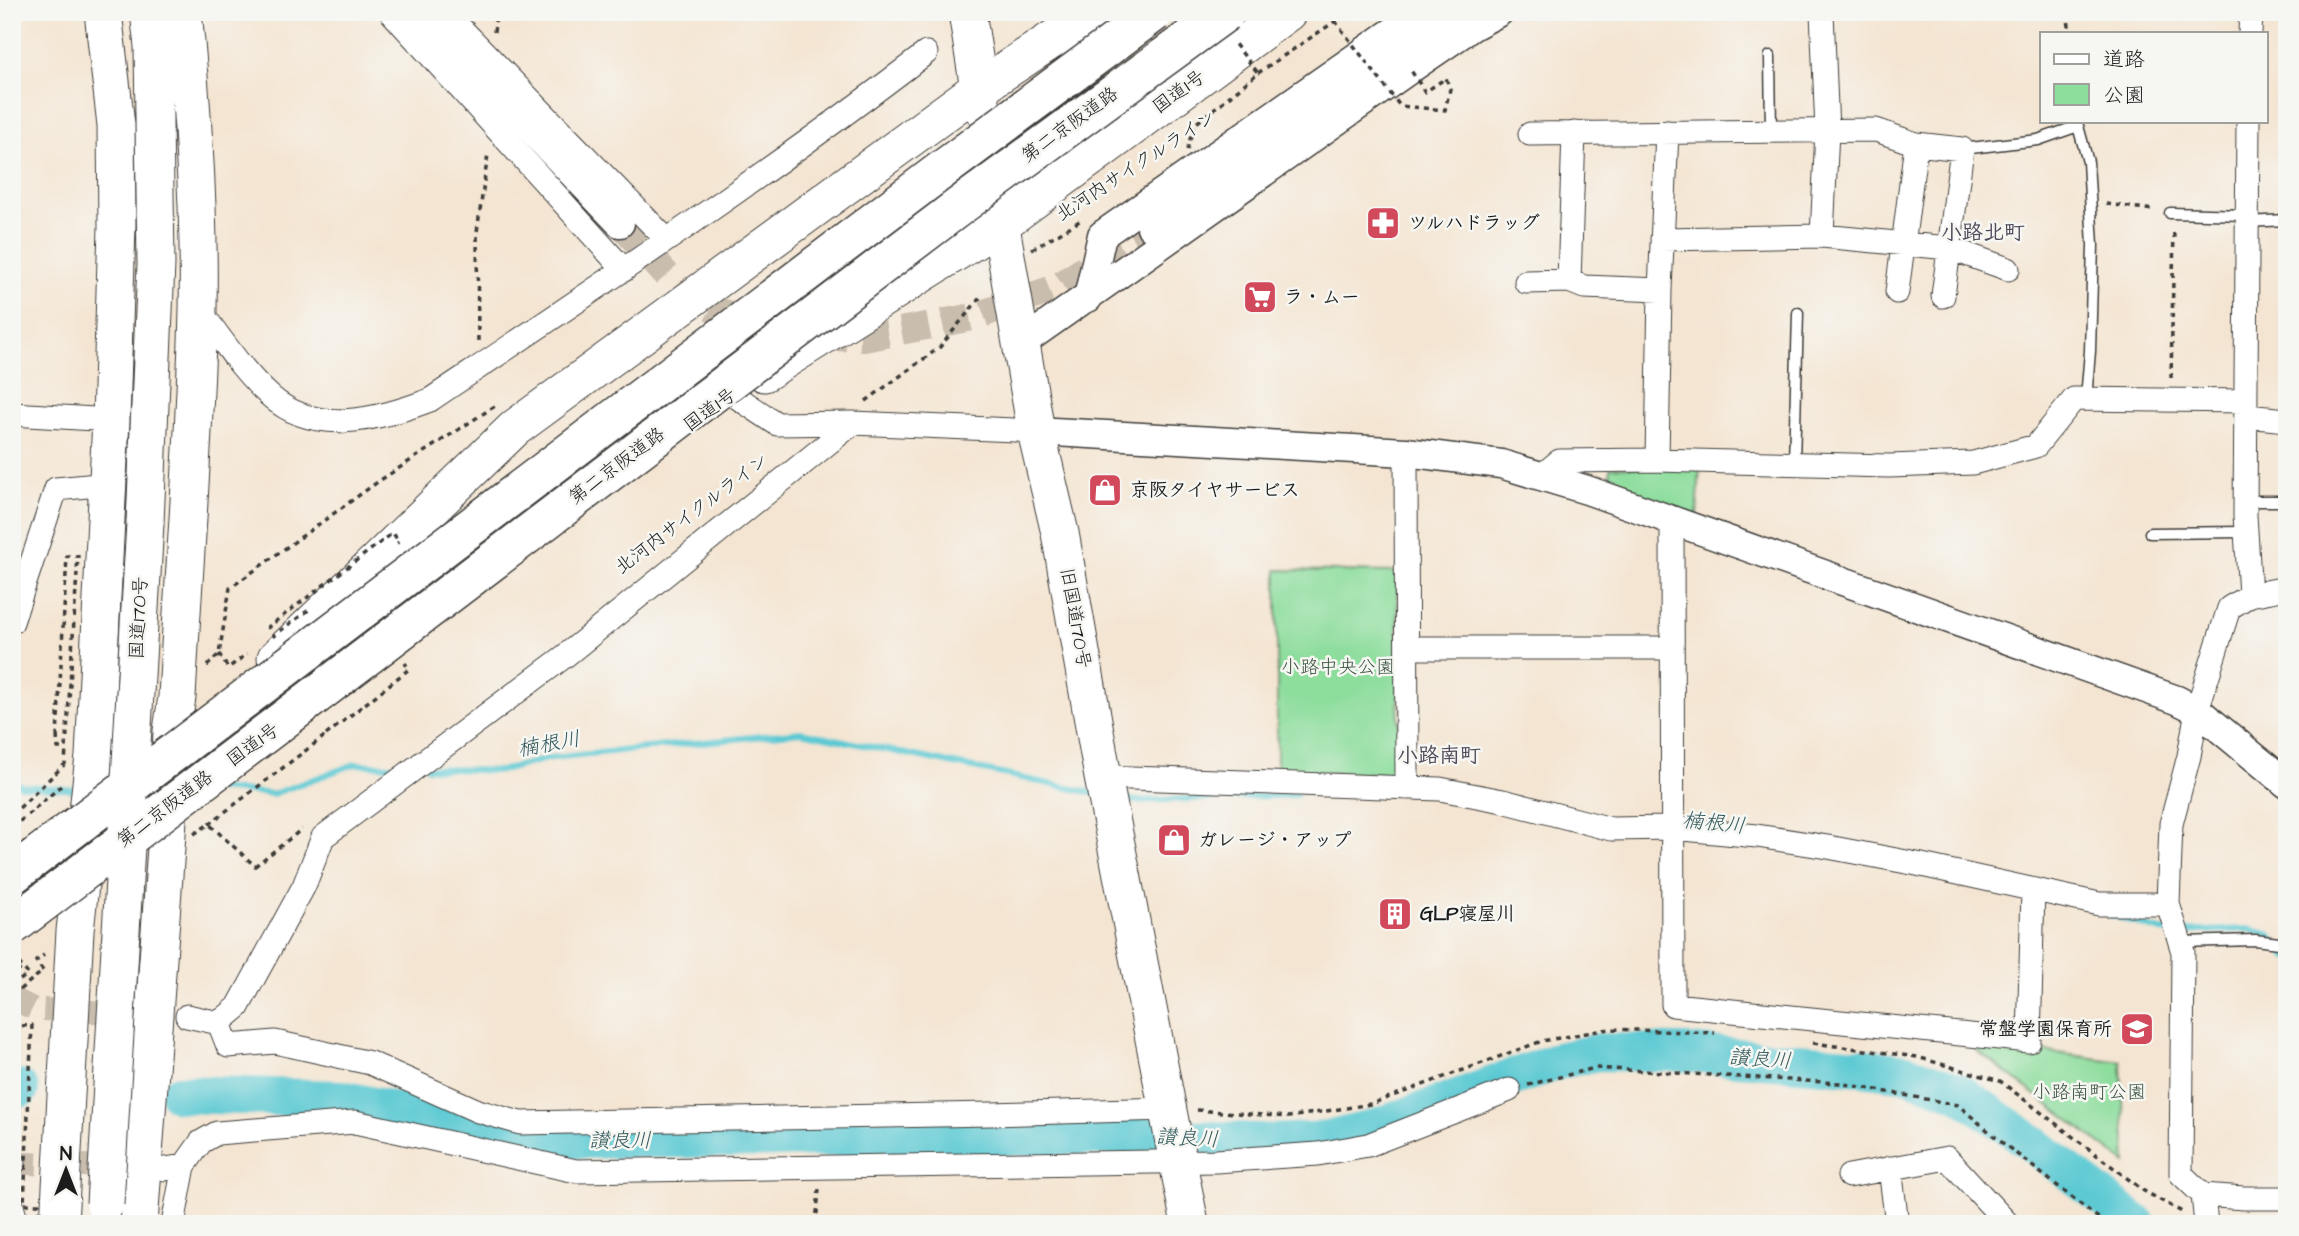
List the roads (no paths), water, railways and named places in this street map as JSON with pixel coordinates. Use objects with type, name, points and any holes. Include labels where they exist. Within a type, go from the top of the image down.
[{"type":"highway","points":[[59,1224],[75,931],[91,797],[111,420],[117,227],[116,125],[103,12]]},
{"type":"highway","name":"国道170号","points":[[105,1214],[145,523],[156,264],[153,46],[149,12]]},
{"type":"highway","points":[[139,1224],[172,731],[177,696],[198,308],[195,181],[183,12]]},
{"type":"highway","name":"旧国道170号","points":[[967,12],[1036,431],[1060,533],[1103,777],[1190,1224]]},
{"type":"highway","points":[[12,861],[172,731],[265,669],[515,428],[979,88],[1094,12]]},
{"type":"highway","name":"第二京阪道路","points":[[12,875],[902,200],[1155,12]]},
{"type":"highway","name":"国道1号","points":[[12,928],[169,806],[732,394],[1001,224],[1288,12]]},
{"type":"highway","name":"第二京阪道路","points":[[12,928],[960,206],[1229,27]]},
{"type":"street","points":[[391,12],[624,271]]},
{"type":"street","points":[[419,12],[620,223]]},
{"type":"street","points":[[445,12],[667,240]]},
{"type":"street","points":[[1088,298],[1102,235],[1421,12]]},
{"type":"street","points":[[1151,227],[1457,12]]},
{"type":"street","points":[[1020,344],[1410,69],[1473,26],[1499,12]]},
{"type":"street","points":[[1822,12],[1827,131],[1822,236]]},
{"type":"street","points":[[2250,32],[2251,12]]},
{"type":"street","points":[[198,308],[249,374],[272,398],[295,412],[323,420],[354,421],[394,414],[430,400],[624,271],[877,91],[926,53]]},
{"type":"street","points":[[2248,122],[2245,501],[2250,595]]},
{"type":"street","points":[[1530,134],[1876,130],[1916,144],[1962,149],[1943,296]]},
{"type":"street","points":[[1657,460],[1660,290],[1667,132]]},
{"type":"street","points":[[1569,281],[1574,133]]},
{"type":"street","points":[[1897,292],[1916,144]]},
{"type":"street","points":[[1662,239],[1822,236],[1903,243],[1949,248],[2008,269]]},
{"type":"street","points":[[1526,282],[1569,281],[1584,287],[1660,290]]},
{"type":"street","points":[[732,394],[777,424],[1036,431],[1406,452],[1501,464],[1672,520],[2197,709],[2287,784]]},
{"type":"street","points":[[1541,476],[1559,461],[1657,460],[1889,466],[1973,463],[2036,446],[2074,399],[2171,399],[2246,409],[2287,420]]},
{"type":"street","points":[[12,414],[111,420]]},
{"type":"street","points":[[219,1023],[238,1007],[304,886],[323,837],[565,656],[844,424]]},
{"type":"street","points":[[1406,452],[1407,788]]},
{"type":"street","points":[[12,622],[56,489],[108,484]]},
{"type":"street","points":[[1672,520],[1673,1004],[2029,1041],[2033,890]]},
{"type":"street","points":[[2287,588],[2250,595],[2229,608],[2197,709],[2189,756],[2171,824],[2168,904],[2183,952],[2181,1174],[2203,1195],[2287,1198]]},
{"type":"street","points":[[1407,648],[1672,648]]},
{"type":"street","points":[[1103,777],[1440,789],[1503,801],[1611,829],[1673,828],[1757,836],[1828,846],[2099,904],[2168,904]]},
{"type":"street","points":[[187,1016],[219,1023]]},
{"type":"street","points":[[219,1023],[229,1046],[275,1042],[370,1062],[478,1111],[520,1123],[1169,1113]]},
{"type":"street","points":[[173,1224],[174,1168],[201,1142],[217,1133],[355,1122],[576,1171],[1318,1154],[1368,1145],[1509,1090]]},
{"type":"street","points":[[1849,1176],[1947,1158],[2008,1224]]},
{"type":"street","points":[[1890,1168],[1897,1224]]},
{"type":"street","points":[[2198,1220],[2203,1195]]},
{"type":"street","points":[[12,1206],[17,1224]]},
{"type":"lane","points":[[1770,56],[1771,131]]},
{"type":"lane","points":[[1962,149],[2038,140],[2078,127],[2088,162],[2091,202],[2090,351],[2086,399]]},
{"type":"lane","points":[[2172,213],[2287,220]]},
{"type":"lane","points":[[1794,464],[1798,313]]},
{"type":"lane","points":[[2245,501],[2287,501]]},
{"type":"lane","points":[[2150,533],[2246,532]]},
{"type":"lane","points":[[2180,942],[2255,940],[2287,944]]},
{"type":"waterway","name":"楠根川","points":[[428,768],[500,771],[551,758],[801,732],[1093,793]]},
{"type":"waterway","name":"楠根川","points":[[217,789],[273,794],[355,764],[407,767]]},
{"type":"waterway","name":"楠根川","points":[[12,781],[22,786],[80,790]]},
{"type":"waterway","name":"楠根川","points":[[1120,798],[1136,801],[1297,795]]},
{"type":"waterway","name":"楠根川","points":[[2104,913],[2171,932]]},
{"type":"waterway","name":"楠根川","points":[[2181,932],[2248,929],[2270,935],[2287,957]]},
{"type":"waterway","name":"讃良川","points":[[179,1094],[342,1099],[417,1115],[496,1137],[539,1140],[1147,1136],[1270,1143],[1327,1140],[1372,1129],[1561,1060],[1599,1052],[1688,1053],[1906,1073],[1959,1092],[2028,1140],[2137,1224]]},
{"type":"waterway","name":"讃良川","points":[[12,1089],[20,1089]]},
{"type":"tunnel","points":[[620,223],[680,290],[718,311],[758,324]]},
{"type":"tunnel","points":[[818,337],[864,338],[973,317],[1056,288],[1151,227]]},
{"type":"tunnel","points":[[12,998],[34,1009],[187,1016]]},
{"type":"tunnel","points":[[14,1163],[119,1167]]},
{"type":"place","name":"ツルハドラッグ","points":[[1383,223]]},
{"type":"place","name":"ラ・ムー","points":[[1260,297]]},
{"type":"place","name":"京阪タイヤサービス","points":[[1105,490]]},
{"type":"place","name":"ガレージ・アップ","points":[[1174,840]]},
{"type":"place","name":"GLP寝屋川","points":[[1395,914]]},
{"type":"place","name":"常盤学園保育所","points":[[2137,1029]]},
{"type":"district","name":"小路北町","points":[[1983,232]]},
{"type":"district","name":"小路南町","points":[[1439,755]]},
{"type":"park label","name":"小路中央公園","points":[[1338,667]]},
{"type":"park label","name":"小路南町公園","points":[[2089,1092]]}]
